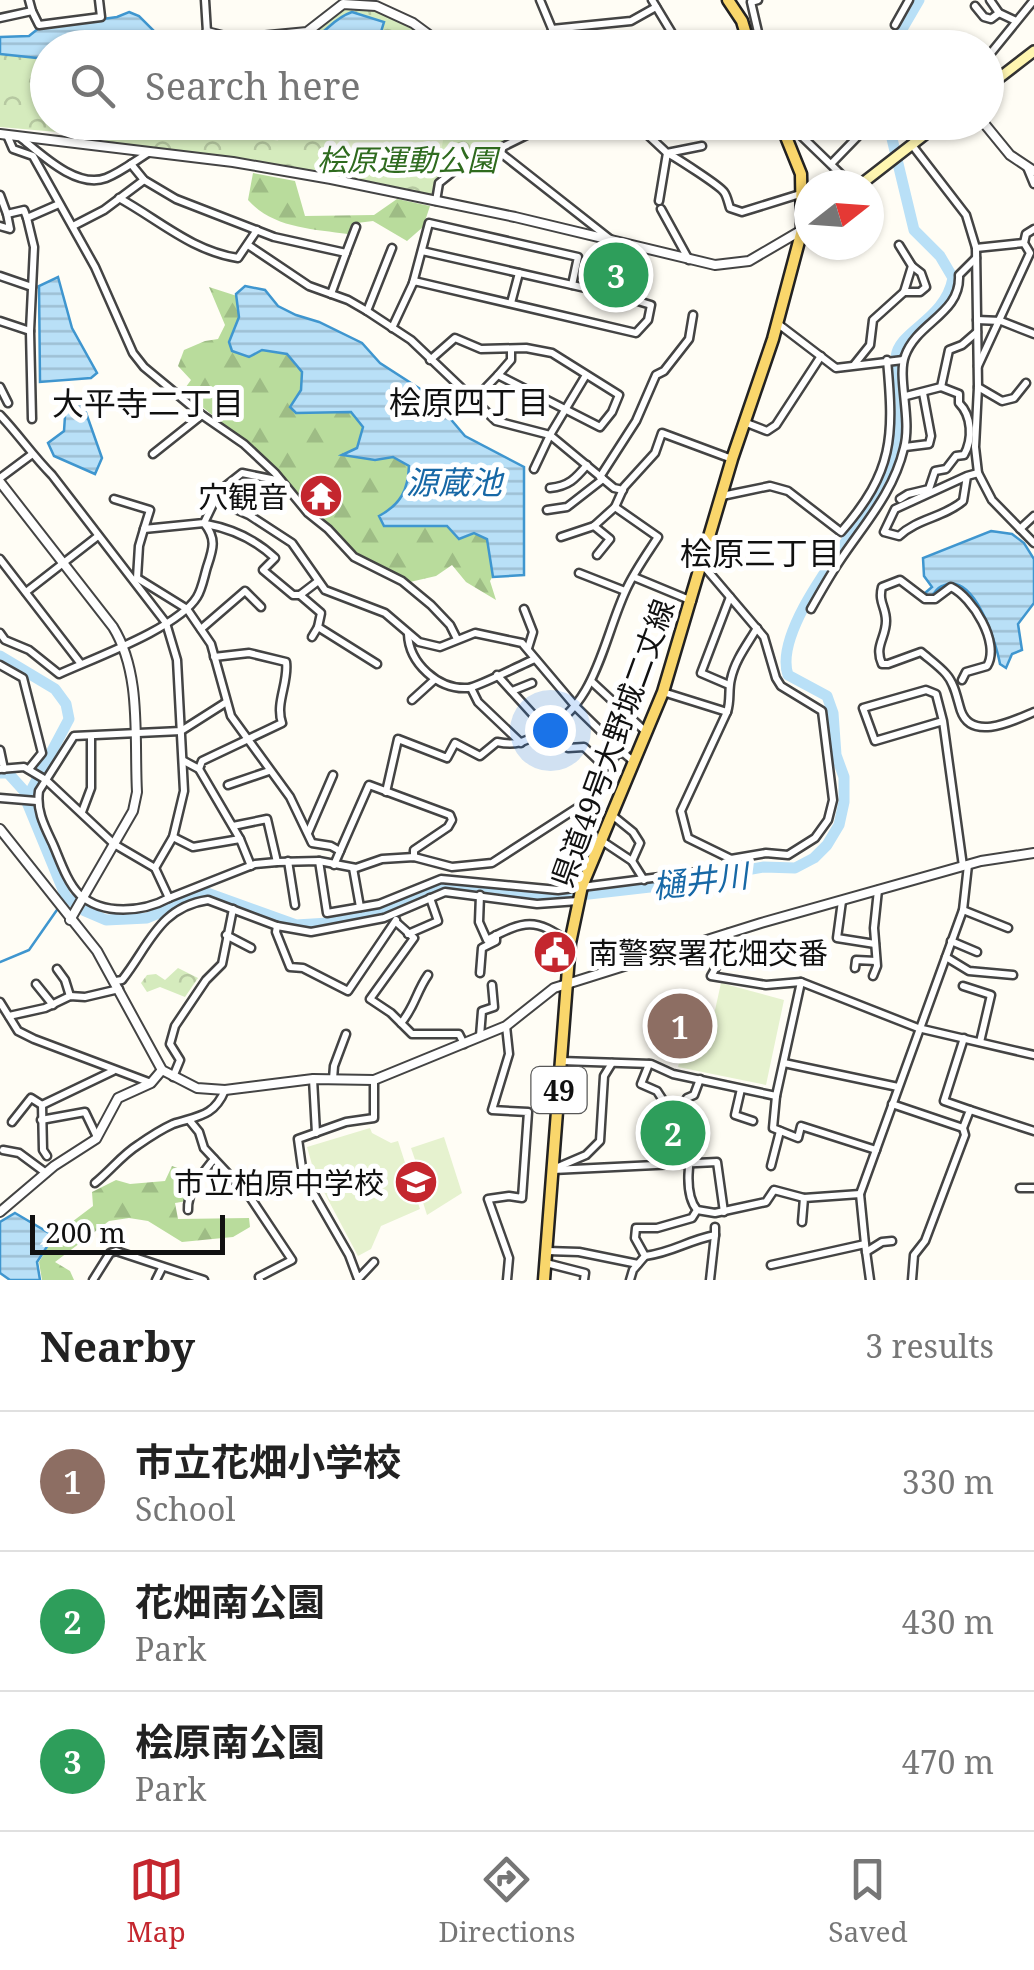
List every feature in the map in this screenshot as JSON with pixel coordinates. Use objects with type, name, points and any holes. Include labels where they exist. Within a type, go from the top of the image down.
[{"type":"main road","points":[[728,0],[745,30]]},
{"type":"main road","points":[[1004,74],[1034,50]]},
{"type":"main road","name":"県道49号大野城二丈線","points":[[789,140],[800,170]]},
{"type":"main road","points":[[879,170],[918,140]]},
{"type":"main road","name":"県道49号大野城二丈線","points":[[544,1280],[566,984],[582,886],[663,692],[796,260]]},
{"type":"street","points":[[29,0],[39,26],[101,17],[99,0]]},
{"type":"street","points":[[205,0],[207,30]]},
{"type":"street","points":[[540,0],[552,29],[631,21],[654,3],[670,30]]},
{"type":"street","points":[[895,25],[909,0]]},
{"type":"street","points":[[990,0],[999,13],[1016,21]]},
{"type":"street","points":[[1004,36],[1034,0]]},
{"type":"street","points":[[754,1],[758,30]]},
{"type":"street","points":[[310,30],[343,4],[376,6],[422,30]]},
{"type":"street","points":[[975,6],[984,17],[992,19],[999,13]]},
{"type":"street","points":[[0,18],[32,10]]},
{"type":"street","points":[[4,134],[30,137]]},
{"type":"street","points":[[4,134],[13,149],[33,156],[110,296],[133,353],[202,416],[244,444],[354,558],[402,581],[450,625],[457,639]]},
{"type":"street","points":[[20,136],[79,178],[102,180],[149,152]]},
{"type":"street","points":[[52,140],[234,162],[436,201],[715,265],[749,261],[794,234]]},
{"type":"street","points":[[436,201],[439,182],[516,140]]},
{"type":"street","points":[[653,140],[724,192],[730,208],[742,212],[794,196]]},
{"type":"street","points":[[804,140],[837,170]]},
{"type":"street","points":[[831,164],[854,140]]},
{"type":"street","points":[[998,140],[1030,169],[1034,184]]},
{"type":"street","points":[[912,145],[966,215],[976,248],[978,387],[974,447],[978,473],[992,500],[1034,544]]},
{"type":"street","points":[[667,153],[702,146]]},
{"type":"street","points":[[496,150],[612,240]]},
{"type":"street","points":[[667,153],[660,205],[690,261]]},
{"type":"street","points":[[131,164],[144,180],[176,199],[274,237],[346,253]]},
{"type":"street","points":[[73,226],[144,180]]},
{"type":"street","points":[[0,195],[10,229],[0,226]]},
{"type":"street","points":[[120,198],[151,216],[159,226],[212,254],[238,258],[257,230]]},
{"type":"street","points":[[27,218],[58,204]]},
{"type":"street","points":[[7,214],[24,210],[34,247],[30,331],[32,419]]},
{"type":"street","points":[[392,328],[413,284],[430,223],[578,258],[572,284]]},
{"type":"street","points":[[331,294],[356,227]]},
{"type":"street","points":[[978,367],[1030,253],[1026,234],[1034,228]]},
{"type":"street","points":[[248,246],[309,286],[366,311],[392,328],[496,421],[550,436],[623,490]]},
{"type":"street","points":[[899,246],[926,287],[920,292],[904,292]]},
{"type":"street","points":[[976,248],[1028,246]]},
{"type":"street","points":[[366,311],[392,248]]},
{"type":"street","points":[[628,298],[641,248]]},
{"type":"street","points":[[413,284],[414,281],[636,333],[648,320],[651,305],[422,251]]},
{"type":"street","points":[[778,323],[836,368],[895,360],[951,305],[960,289],[958,275],[976,258]]},
{"type":"street","points":[[854,365],[870,345],[872,320],[904,292],[912,266]]},
{"type":"street","points":[[510,304],[519,272]]},
{"type":"street","points":[[0,276],[32,287]]},
{"type":"street","points":[[547,510],[567,507],[602,478],[636,421],[656,374],[664,370],[689,339],[694,316]]},
{"type":"street","points":[[977,320],[1001,322],[1034,334]]},
{"type":"street","points":[[0,321],[30,331]]},
{"type":"street","points":[[941,386],[949,350],[962,346],[977,332]]},
{"type":"street","points":[[430,360],[455,338],[482,349],[552,353],[619,395],[600,427],[498,375]]},
{"type":"street","points":[[473,400],[511,360],[512,348]]},
{"type":"street","points":[[744,422],[766,431],[776,426],[821,356]]},
{"type":"street","points":[[811,609],[838,562],[888,493],[905,447],[906,396],[895,360]]},
{"type":"street","points":[[721,496],[770,486],[788,491],[841,532],[864,506],[879,478],[890,443],[895,360]]},
{"type":"street","points":[[534,469],[586,375]]},
{"type":"street","points":[[978,387],[1002,400],[1014,398],[1026,383]]},
{"type":"street","points":[[906,396],[941,386],[959,394],[959,403],[968,412],[970,444],[946,469],[936,470],[928,490],[908,494],[884,532],[899,536],[914,524],[948,513],[963,501],[967,476]]},
{"type":"street","points":[[0,388],[8,403]]},
{"type":"street","points":[[905,447],[928,444],[931,436],[922,393]]},
{"type":"street","points":[[0,415],[18,430],[32,455],[52,475],[166,623],[177,660],[184,791],[173,837],[154,868]]},
{"type":"street","points":[[153,454],[202,416]]},
{"type":"street","points":[[561,537],[594,526],[615,507],[623,490],[655,453],[662,433],[732,459]]},
{"type":"street","points":[[32,455],[0,480],[123,644],[131,672],[137,792],[133,811],[71,918]]},
{"type":"street","points":[[550,488],[573,482],[587,465]]},
{"type":"street","points":[[204,524],[218,492],[242,472],[281,481]]},
{"type":"street","points":[[900,503],[978,473]]},
{"type":"street","points":[[888,493],[900,503]]},
{"type":"street","points":[[114,499],[150,510],[139,546],[138,578],[187,608],[211,644],[225,703],[290,797],[312,843],[340,851]]},
{"type":"street","points":[[215,500],[250,515],[292,543],[324,590],[385,613],[419,642],[440,647],[475,634],[517,640],[577,708],[634,762]]},
{"type":"street","points":[[386,792],[398,739],[447,758],[454,743],[480,756],[497,742],[515,746],[577,708],[625,592],[658,536],[615,507]]},
{"type":"street","points":[[1020,529],[1034,516]]},
{"type":"street","points":[[0,633],[60,674],[145,636],[198,596],[214,547],[214,535],[204,524]]},
{"type":"street","points":[[144,529],[204,524],[229,528],[274,558],[264,570],[293,595],[300,595],[317,582]]},
{"type":"street","points":[[594,526],[610,539],[597,555]]},
{"type":"street","points":[[26,592],[98,536]]},
{"type":"street","points":[[0,559],[81,664]]},
{"type":"street","points":[[702,564],[758,628],[770,649],[781,686],[822,712],[833,800],[828,820],[805,847],[788,856],[766,853],[731,859],[688,838],[681,811],[727,712],[731,700],[729,684],[737,660],[758,628]]},
{"type":"street","points":[[579,572],[625,592]]},
{"type":"street","points":[[634,577],[692,601]]},
{"type":"street","points":[[962,680],[966,672],[988,666],[992,657],[992,644],[978,612],[951,587],[934,600],[924,599],[900,580],[882,587],[879,598],[886,624],[878,643],[878,658],[882,664],[920,652],[947,675],[967,721],[988,728],[1003,726],[1034,712]]},
{"type":"street","points":[[201,628],[245,591],[261,607]]},
{"type":"street","points":[[300,595],[321,613],[312,638]]},
{"type":"street","points":[[729,684],[701,673],[730,597]]},
{"type":"street","points":[[524,609],[533,632],[528,648]]},
{"type":"street","points":[[318,626],[377,664]]},
{"type":"street","points":[[408,633],[414,658],[434,680],[471,688],[535,659]]},
{"type":"street","points":[[199,770],[202,761],[282,722],[279,714],[288,672],[286,662],[249,653],[214,657]]},
{"type":"street","points":[[0,665],[23,678],[42,754],[30,771]]},
{"type":"street","points":[[498,675],[568,748],[584,747],[606,766]]},
{"type":"street","points":[[412,700],[434,680]]},
{"type":"street","points":[[591,680],[647,733]]},
{"type":"street","points":[[512,691],[532,682]]},
{"type":"street","points":[[471,688],[478,702],[521,743]]},
{"type":"street","points":[[870,1280],[860,1194],[963,910],[966,866],[943,721],[936,694],[926,690],[864,708],[874,741],[943,721]]},
{"type":"street","points":[[663,692],[727,712]]},
{"type":"street","points":[[225,703],[181,731],[74,736],[44,778],[36,801],[68,878],[82,899],[104,908],[152,907],[251,866],[288,861],[319,861],[352,868],[382,859],[414,857],[452,866],[492,862],[594,797],[594,773],[620,750]]},
{"type":"street","points":[[604,734],[625,709]]},
{"type":"street","points":[[81,813],[91,788],[91,736]]},
{"type":"street","points":[[0,750],[2,769],[30,771],[44,778],[114,844],[154,868],[169,898]]},
{"type":"street","points":[[182,761],[199,770],[233,826],[251,866]]},
{"type":"street","points":[[228,785],[269,771]]},
{"type":"street","points":[[308,832],[333,775]]},
{"type":"street","points":[[334,865],[368,785],[450,816],[448,827],[414,850],[414,857]]},
{"type":"street","points":[[0,798],[36,801]]},
{"type":"street","points":[[612,815],[640,843],[632,861]]},
{"type":"street","points":[[233,826],[267,819],[278,862]]},
{"type":"street","points":[[0,830],[3,841],[98,951],[162,1070],[197,1088],[225,1090],[313,1079],[374,1080],[506,1026],[554,988],[878,890],[1000,856],[1034,853]]},
{"type":"street","points":[[173,837],[192,848],[240,839]]},
{"type":"street","points":[[600,840],[632,861],[644,880]]},
{"type":"street","points":[[288,861],[295,906]]},
{"type":"street","points":[[319,861],[327,914],[379,904],[441,879],[558,890],[714,870]]},
{"type":"street","points":[[352,868],[360,908]]},
{"type":"street","points":[[873,976],[878,890]]},
{"type":"street","points":[[9,1016],[118,985],[146,950],[160,922],[208,900],[277,926],[311,932],[395,918],[445,892],[537,904],[579,901]]},
{"type":"street","points":[[480,895],[479,922],[487,940],[518,924],[544,924],[570,944]]},
{"type":"street","points":[[408,934],[438,920],[430,898]]},
{"type":"street","points":[[842,901],[836,938],[875,944]]},
{"type":"street","points":[[152,907],[160,922]]},
{"type":"street","points":[[173,1078],[180,1060],[170,1044],[175,1026],[206,980],[222,964],[233,909]]},
{"type":"street","points":[[963,910],[1008,928]]},
{"type":"street","points":[[277,926],[290,967],[303,968],[348,991],[395,918]]},
{"type":"street","points":[[395,918],[414,938],[370,998],[412,1034],[459,1034],[464,1044]]},
{"type":"street","points":[[728,933],[726,950],[711,976],[766,984],[801,982],[918,1028],[1034,1055]]},
{"type":"street","points":[[226,935],[251,948]]},
{"type":"street","points":[[480,973],[482,948],[496,941],[496,935]]},
{"type":"street","points":[[952,941],[977,952]]},
{"type":"street","points":[[946,957],[968,971],[1013,976]]},
{"type":"street","points":[[855,968],[856,960],[889,959]]},
{"type":"street","points":[[57,969],[70,996]]},
{"type":"street","points":[[401,1023],[415,1006],[416,992],[428,976]]},
{"type":"street","points":[[801,982],[776,1096],[773,1128],[798,1138],[802,1126],[876,1150]]},
{"type":"street","points":[[36,984],[52,1005]]},
{"type":"street","points":[[480,1036],[482,1011],[494,1006],[492,985]]},
{"type":"street","points":[[963,986],[991,995],[980,1042]]},
{"type":"street","points":[[0,1002],[18,1031],[151,1083]]},
{"type":"street","points":[[506,1026],[509,1054],[492,1110],[528,1112],[522,1198],[488,1198],[509,1258],[507,1280]]},
{"type":"street","points":[[334,1079],[334,1066],[346,1034]]},
{"type":"street","points":[[964,1038],[944,1101],[1034,1132]]},
{"type":"street","points":[[561,1061],[649,1064],[700,1080],[776,1096]]},
{"type":"street","points":[[552,1170],[586,1154],[600,1141],[604,1076],[612,1063]]},
{"type":"street","points":[[784,1063],[898,1086]]},
{"type":"street","points":[[649,1064],[641,1084],[658,1091],[670,1111],[677,1110]]},
{"type":"street","points":[[42,1105],[114,1070]]},
{"type":"street","points":[[1,1210],[97,1137],[118,1098],[151,1083],[162,1070]]},
{"type":"street","points":[[313,1079],[316,1133]]},
{"type":"street","points":[[374,1080],[374,1118],[346,1122],[298,1139],[303,1176],[358,1279],[374,1262]]},
{"type":"street","points":[[642,1135],[668,1121],[687,1098],[694,1096],[700,1080]]},
{"type":"street","points":[[741,1088],[735,1115],[752,1121]]},
{"type":"street","points":[[94,1182],[116,1168],[134,1147],[173,1124],[200,1118],[221,1100],[225,1090]]},
{"type":"street","points":[[12,1122],[32,1098],[42,1105]]},
{"type":"street","points":[[892,1104],[964,1128]]},
{"type":"street","points":[[42,1105],[43,1150],[47,1156]]},
{"type":"street","points":[[677,1110],[695,1136],[690,1202],[697,1210],[724,1212],[766,1202],[774,1190],[804,1198],[860,1194]]},
{"type":"street","points":[[912,1280],[914,1256],[924,1241],[965,1135],[970,1110]]},
{"type":"street","points":[[41,1120],[85,1112],[97,1137]]},
{"type":"street","points":[[190,1122],[199,1132],[204,1148],[248,1194],[292,1260],[258,1279]]},
{"type":"street","points":[[771,1166],[780,1131]]},
{"type":"street","points":[[3,1150],[19,1152],[46,1173]]},
{"type":"street","points":[[188,1210],[196,1183],[214,1159]]},
{"type":"street","points":[[552,1170],[717,1162],[724,1212]]},
{"type":"street","points":[[248,1194],[260,1186],[303,1176]]},
{"type":"street","points":[[1020,1188],[1034,1188]]},
{"type":"street","points":[[802,1222],[804,1198]]},
{"type":"street","points":[[645,1256],[634,1238],[636,1228],[657,1228],[692,1218],[697,1210]]},
{"type":"street","points":[[630,1280],[645,1256],[673,1252],[687,1241],[715,1231],[710,1280]]},
{"type":"street","points":[[771,1265],[892,1241]]},
{"type":"street","points":[[94,1280],[110,1252],[116,1251],[204,1280]]},
{"type":"street","points":[[545,1257],[579,1252],[638,1264]]},
{"type":"street","points":[[545,1257],[585,1273],[584,1280]]},
{"type":"street","points":[[156,1280],[162,1268]]},
{"type":"green space","points":[[343,4],[376,6],[419,30],[310,30]]},
{"type":"green space","name":"桧原運動公園","points":[[0,54],[30,57],[30,130],[0,127]]},
{"type":"green space","name":"桧原運動公園","points":[[103,140],[518,140],[454,171],[439,183],[436,201],[149,152]]},
{"type":"green space","points":[[330,140],[443,140],[436,161],[415,174],[356,164],[334,150]]},
{"type":"green space","points":[[253,173],[295,181],[305,216],[374,215],[397,199],[430,206],[423,227],[407,241],[373,221],[357,223],[348,234],[307,228],[281,222],[248,200]]},
{"type":"green space","points":[[622,248],[635,251],[625,295],[585,285],[608,270]]},
{"type":"green space","points":[[209,287],[240,297],[267,347],[292,352],[415,465],[438,522],[475,529],[493,538],[497,569],[490,581],[496,600],[466,582],[452,565],[436,576],[410,582],[356,556],[245,442],[183,391],[191,380],[178,366],[184,350],[218,339],[225,325]]},
{"type":"green space","points":[[178,968],[198,978],[185,997],[160,987],[147,992],[141,983],[147,975],[156,974],[165,980]]},
{"type":"green space","points":[[721,983],[784,1000],[766,1085],[678,1067],[685,1040],[708,1042]]},
{"type":"green space","points":[[680,1110],[695,1136],[691,1151],[658,1153],[658,1143],[650,1129]]},
{"type":"green space","points":[[370,1128],[391,1143],[398,1141],[420,1209],[381,1226],[371,1249],[358,1256],[315,1175],[307,1147]]},
{"type":"green space","points":[[444,1137],[462,1193],[427,1215],[420,1193],[424,1186],[411,1148]]},
{"type":"green space","points":[[172,1166],[180,1169],[194,1186],[187,1201],[175,1203],[178,1219],[249,1218],[250,1227],[233,1237],[182,1242],[148,1221],[109,1221],[55,1262],[70,1271],[74,1280],[42,1280],[39,1262],[56,1234],[93,1206],[92,1192],[116,1180],[130,1184],[165,1181]]},
{"type":"water","points":[[129,12],[153,30],[36,30],[39,28]]},
{"type":"water","points":[[352,12],[384,22],[382,30],[325,30]]},
{"type":"water","points":[[29,36],[30,57],[0,54],[0,37]]},
{"type":"water","points":[[58,277],[72,328],[97,373],[91,378],[40,382],[39,286]]},
{"type":"water","name":"源蔵池","points":[[245,286],[265,290],[278,306],[362,343],[380,363],[431,396],[465,436],[524,467],[524,575],[493,577],[487,539],[474,533],[459,539],[447,526],[384,526],[379,516],[402,496],[409,466],[393,457],[375,460],[342,455],[357,448],[363,427],[351,412],[296,413],[290,407],[301,390],[302,372],[287,354],[262,350],[249,357],[232,351],[229,342],[239,317],[236,294]]},
{"type":"water","points":[[60,399],[70,413],[76,410],[74,403],[78,401],[84,407],[102,458],[95,474],[54,456],[48,443],[64,431]]},
{"type":"water","points":[[991,531],[1012,534],[1024,543],[1034,559],[1034,603],[1018,624],[1022,650],[1012,654],[1006,668],[1000,664],[982,611],[964,588],[954,584],[940,587],[930,597],[925,593],[932,587],[924,576],[923,558]]},
{"type":"water","points":[[15,1213],[54,1236],[37,1262],[40,1280],[10,1280],[0,1273],[0,1222]]},
{"type":"waterway","name":"樋井川","points":[[902,30],[919,0]]},
{"type":"waterway","name":"樋井川","points":[[0,656],[55,689],[66,704],[69,719],[26,800],[66,897],[106,920],[147,918],[207,893],[296,925],[329,923],[389,911],[443,886],[554,898],[650,887],[764,867],[795,868],[814,858],[839,825],[844,777],[836,755],[833,713],[827,696],[788,675],[786,655],[804,607],[879,493],[888,472],[901,414],[896,363],[899,348],[941,305],[953,278],[940,256],[914,230],[892,140]]},
{"type":"waterway","points":[[0,773],[8,773],[27,794]]},
{"type":"waterway","points":[[0,962],[29,950],[59,907]]},
{"type":"place","name":"桧原南公園","points":[[616,275]]},
{"type":"place","name":"穴観音","points":[[321,496]]},
{"type":"place","name":"南警察署花畑交番","points":[[555,952]]},
{"type":"place","name":"市立花畑小学校","points":[[680,1026]]},
{"type":"place","name":"花畑南公園","points":[[673,1133]]},
{"type":"place","name":"市立柏原中学校","points":[[416,1182]]},
{"type":"district","name":"桧原四丁目","points":[[469,401]]},
{"type":"district","name":"大平寺二丁目","points":[[148,402]]},
{"type":"district","name":"桧原三丁目","points":[[760,552]]}]
